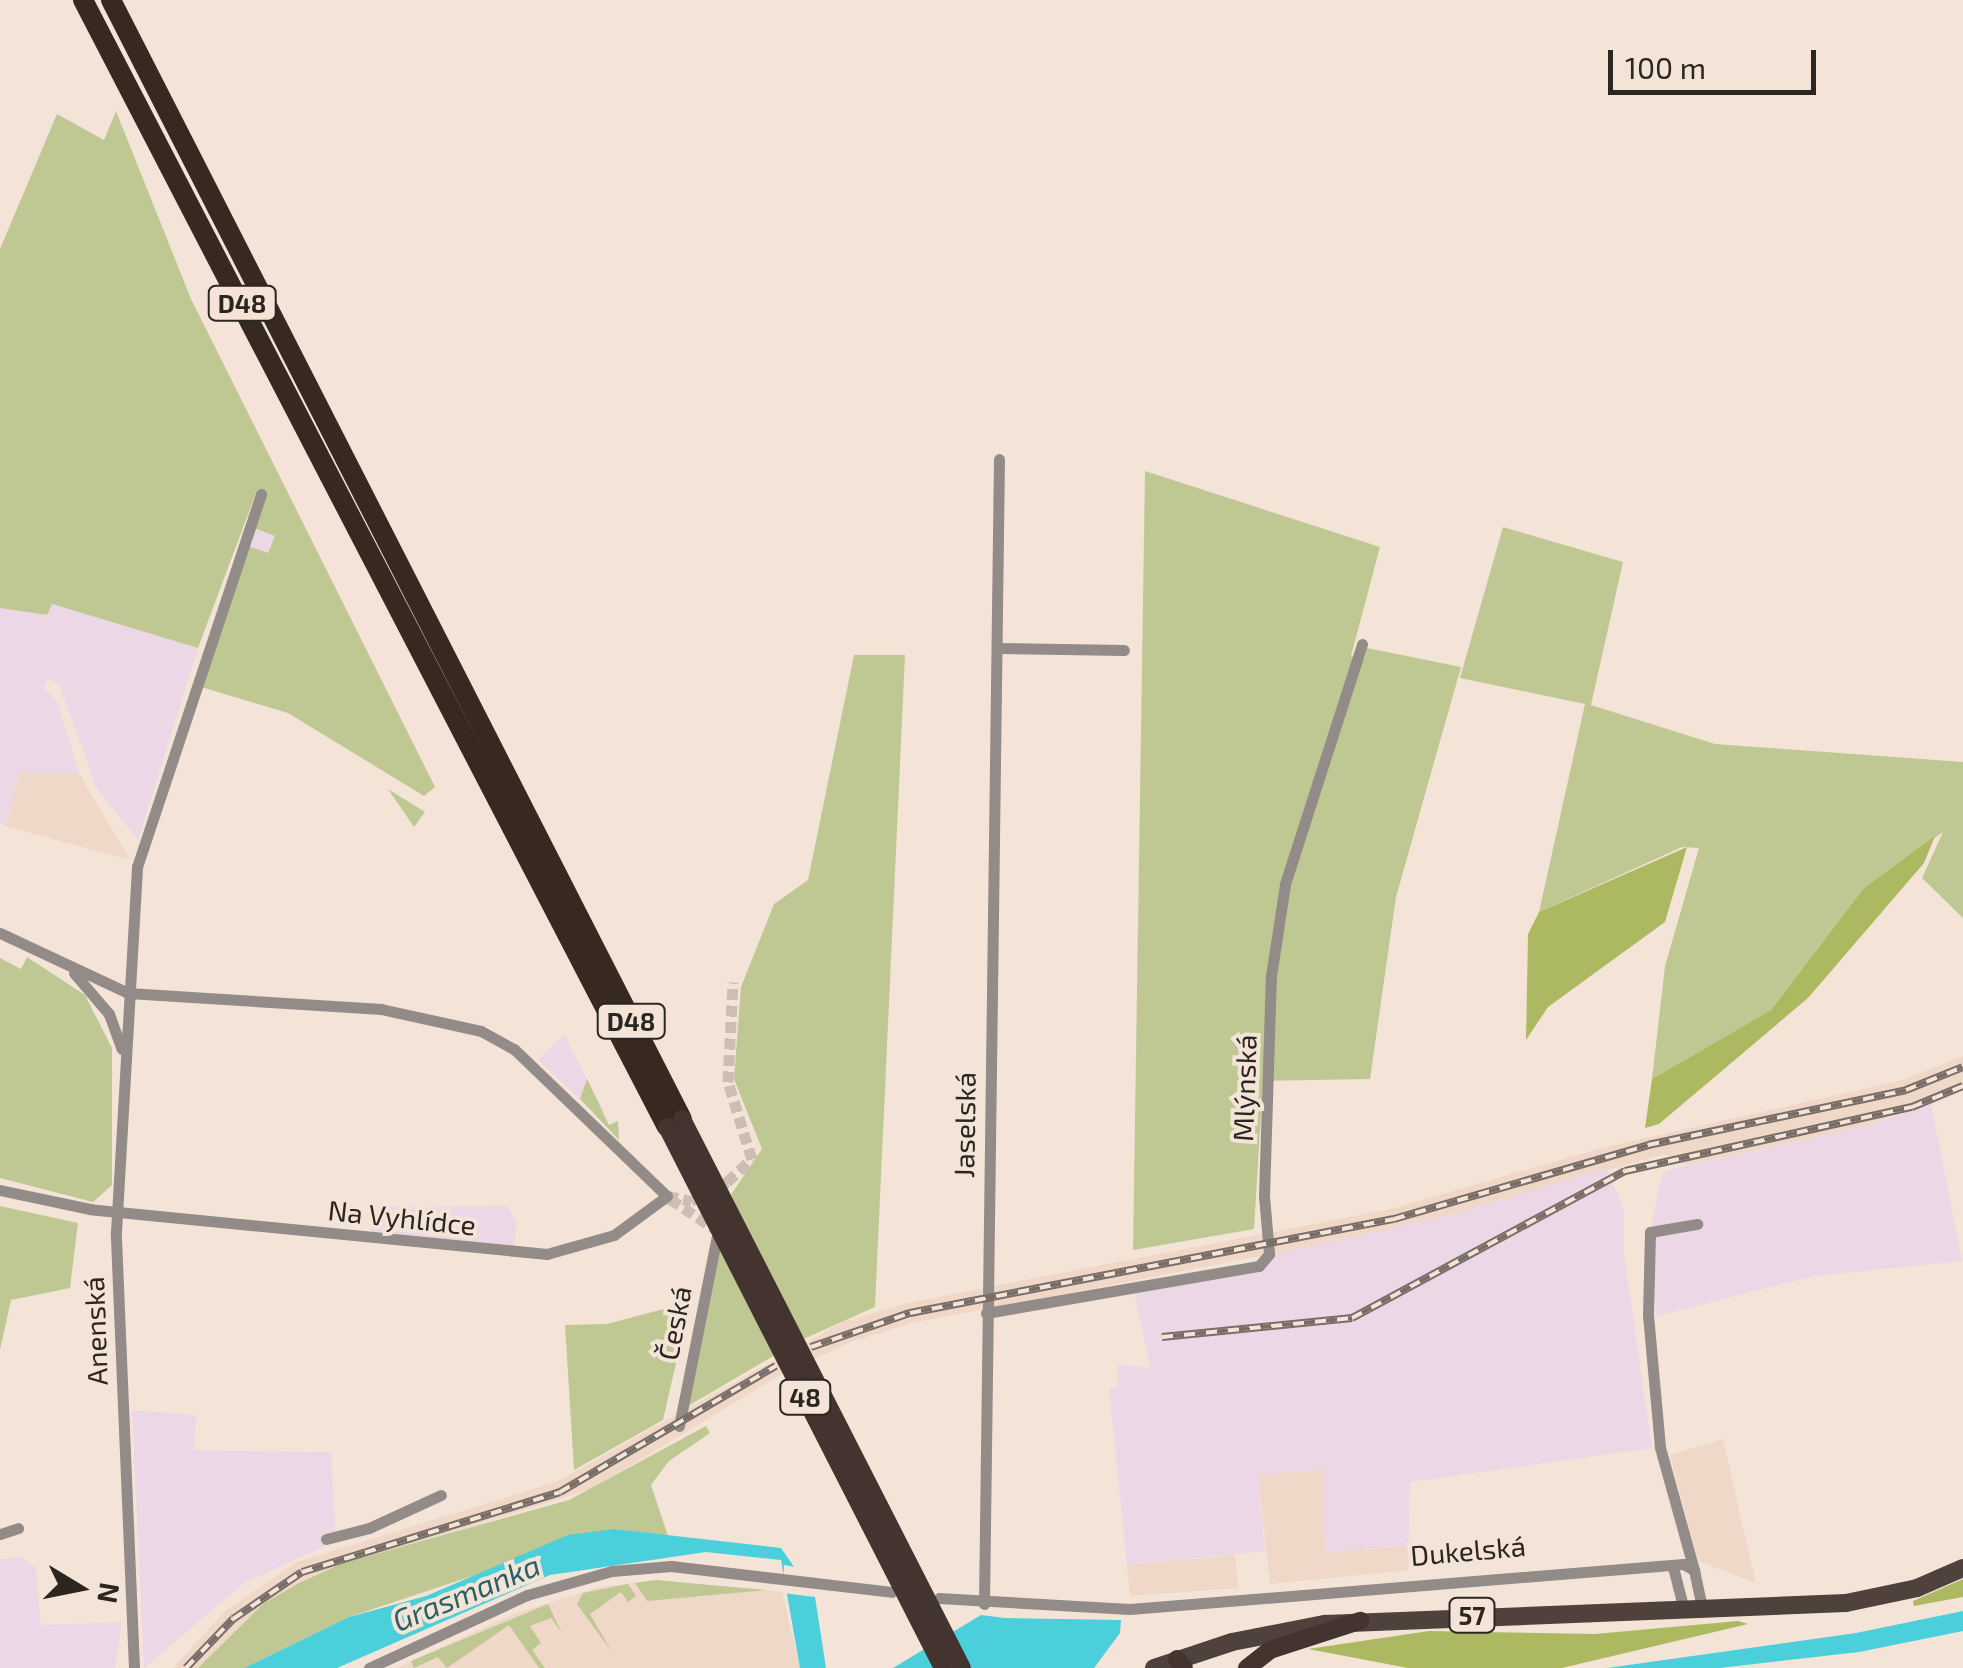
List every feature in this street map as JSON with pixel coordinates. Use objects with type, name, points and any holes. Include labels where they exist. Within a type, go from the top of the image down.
[{"type":"highway","name":"D48","points":[[83,0],[674,1123]]},
{"type":"highway","name":"D48","points":[[111,0],[674,1123]]},
{"type":"highway","name":"48","points":[[674,1123],[942,1668]]},
{"type":"highway","name":"48","points":[[674,1123],[962,1668]]},
{"type":"highway","points":[[1246,1668],[1270,1650],[1360,1621]]},
{"type":"main road","name":"57","points":[[1171,1665],[1284,1630],[1360,1621],[1869,1600],[1963,1568]]},
{"type":"street","name":"Jaselská","points":[[984,1604],[999,458]]},
{"type":"street","name":"Anenská","points":[[134,1667],[117,1212],[137,867],[261,494]]},
{"type":"street","name":"Mlýnská","points":[[986,1312],[1259,1266],[1269,1254],[1264,1196],[1274,958],[1285,884],[1362,644]]},
{"type":"street","points":[[996,648],[1124,650]]},
{"type":"street","points":[[0,934],[128,993]]},
{"type":"street","points":[[59,961],[109,1014],[124,1067]]},
{"type":"street","name":"Na Vyhlídce","points":[[0,1190],[117,1212],[547,1254],[614,1235],[667,1196],[514,1048],[481,1031],[381,1009],[128,993]]},
{"type":"street","points":[[1693,1609],[1694,1570],[1660,1447],[1648,1316],[1650,1232],[1697,1224]]},
{"type":"street","name":"Česká","points":[[679,1426],[718,1231]]},
{"type":"street","points":[[326,1538],[369,1528],[441,1494]]},
{"type":"street","points":[[0,1534],[18,1528]]},
{"type":"street","points":[[1688,1554],[1674,1567],[1693,1609]]},
{"type":"street","points":[[368,1668],[528,1594],[612,1571],[672,1566],[891,1592]]},
{"type":"street","name":"Dukelská","points":[[939,1598],[984,1604],[1130,1609],[1448,1578],[1674,1567],[1694,1570]]},
{"type":"shaded area","points":[[254,528],[275,536],[268,554],[247,546]]},
{"type":"shaded area","points":[[51,604],[198,648],[138,840],[97,789],[59,684],[48,679],[44,688],[58,703],[79,773],[20,773],[5,826],[0,824],[0,608],[47,615]]},
{"type":"shaded area","points":[[20,773],[79,773],[130,860],[5,826]]},
{"type":"shaded area","points":[[564,1035],[604,1111],[600,1118],[538,1060]]},
{"type":"shaded area","points":[[1963,1056],[1963,1089],[1863,1127],[1687,1165],[1664,1154],[1396,1230],[912,1323],[851,1342],[781,1375],[591,1489],[343,1567],[199,1668],[173,1668],[226,1610],[297,1562],[556,1482],[843,1322],[907,1303],[1391,1209],[1601,1148],[1903,1080]]},
{"type":"shaded area","points":[[1931,1104],[1962,1261],[1815,1276],[1657,1316],[1650,1232],[1663,1171],[1863,1127]]},
{"type":"shaded area","points":[[1607,1168],[1624,1211],[1624,1254],[1652,1448],[1410,1482],[1408,1561],[1405,1545],[1325,1553],[1323,1469],[1258,1475],[1265,1551],[1127,1565],[1109,1388],[1118,1387],[1118,1365],[1150,1368],[1133,1288],[1260,1271],[1278,1253],[1448,1216]]},
{"type":"shaded area","points":[[507,1206],[517,1223],[514,1246],[371,1232],[372,1207]]},
{"type":"shaded area","points":[[132,1410],[196,1415],[194,1450],[331,1452],[336,1541],[244,1583],[144,1668]]},
{"type":"shaded area","points":[[1723,1439],[1756,1583],[1698,1561],[1670,1455]]},
{"type":"shaded area","points":[[1323,1469],[1363,1550],[1406,1545],[1411,1570],[1270,1584],[1258,1475]]},
{"type":"shaded area","points":[[1235,1555],[1238,1588],[1130,1596],[1127,1565]]},
{"type":"shaded area","points":[[22,1557],[36,1568],[41,1625],[122,1622],[115,1668],[0,1668],[0,1559]]},
{"type":"shaded area","points":[[656,1580],[782,1592],[800,1668],[396,1668],[513,1614],[599,1587]]},
{"type":"green space","points":[[116,111],[191,299],[435,787],[424,796],[288,713],[201,687],[247,546],[268,553],[275,536],[254,528],[256,493],[198,648],[52,604],[47,615],[0,608],[0,249],[57,114],[104,140]]},
{"type":"green space","points":[[1145,471],[1380,547],[1351,656],[1364,659],[1367,648],[1461,667],[1396,897],[1370,1079],[1263,1081],[1254,1229],[1133,1250]]},
{"type":"green space","points":[[1503,527],[1623,562],[1591,705],[1715,744],[1963,762],[1963,918],[1922,878],[1943,832],[1863,889],[1771,1010],[1652,1079],[1665,966],[1699,848],[1682,847],[1539,912],[1585,704],[1460,678]]},
{"type":"green space","points":[[854,655],[905,655],[875,1307],[799,1341],[688,1406],[732,1193],[762,1149],[734,1079],[741,987],[774,904],[808,880]]},
{"type":"green space","points":[[388,789],[425,812],[414,827]]},
{"type":"green space","points":[[1935,836],[1924,863],[1808,998],[1659,1124],[1645,1128],[1652,1079],[1771,1010],[1863,889]]},
{"type":"green space","points":[[1687,847],[1665,922],[1548,1007],[1526,1040],[1528,934],[1539,912]]},
{"type":"green space","points":[[27,957],[85,995],[112,1048],[112,1185],[93,1202],[0,1178],[0,958],[21,969]]},
{"type":"green space","points":[[587,1079],[609,1125],[618,1121],[619,1140],[580,1099]]},
{"type":"green space","points":[[0,1206],[78,1223],[70,1288],[11,1300],[0,1350]]},
{"type":"green space","points":[[690,1302],[663,1420],[574,1470],[565,1325],[607,1324]]},
{"type":"green space","points":[[706,1426],[710,1433],[669,1461],[651,1485],[668,1536],[614,1529],[349,1617],[244,1668],[198,1668],[263,1604],[299,1583],[343,1563],[569,1500]]},
{"type":"green space","points":[[1963,1579],[1963,1597],[1914,1606],[1913,1601]]},
{"type":"green space","points":[[656,1580],[767,1590],[647,1601],[635,1583]]},
{"type":"green space","points":[[628,1584],[636,1596],[628,1602],[621,1592],[590,1614],[612,1652],[577,1604],[583,1593]]},
{"type":"green space","points":[[548,1604],[562,1633],[551,1618],[530,1626],[541,1643],[532,1650],[545,1668],[539,1668],[509,1625],[447,1668],[438,1657],[414,1668],[411,1661]]},
{"type":"green space","points":[[1738,1621],[1748,1624],[1562,1668],[1408,1668],[1308,1649],[1429,1631],[1595,1634]]},
{"type":"water","name":"Grasmanka","points":[[614,1529],[781,1548],[815,1597],[826,1668],[800,1668],[781,1560],[706,1552],[550,1575],[337,1668],[244,1668],[349,1617],[426,1596],[568,1535]]},
{"type":"water","points":[[1963,1611],[1963,1631],[1859,1652],[1720,1668],[1607,1668],[1856,1633]]},
{"type":"water","points":[[981,1615],[1121,1620],[1120,1633],[1094,1668],[893,1668]]},
{"type":"pier","points":[[784,1565],[796,1567],[815,1597],[783,1593]]},
{"type":"tunnel","points":[[667,1196],[691,1201],[727,1182],[752,1159],[728,1082],[733,982]]},
{"type":"tunnel","points":[[670,1199],[717,1230]]},
{"type":"railway","points":[[811,1347],[910,1313],[1394,1219],[1648,1145],[1906,1090],[1963,1067]]},
{"type":"railway","points":[[1162,1337],[1352,1318],[1625,1171],[1912,1107],[1963,1086]]},
{"type":"railway","points":[[186,1668],[233,1619],[302,1572],[560,1492],[776,1366]]}]
